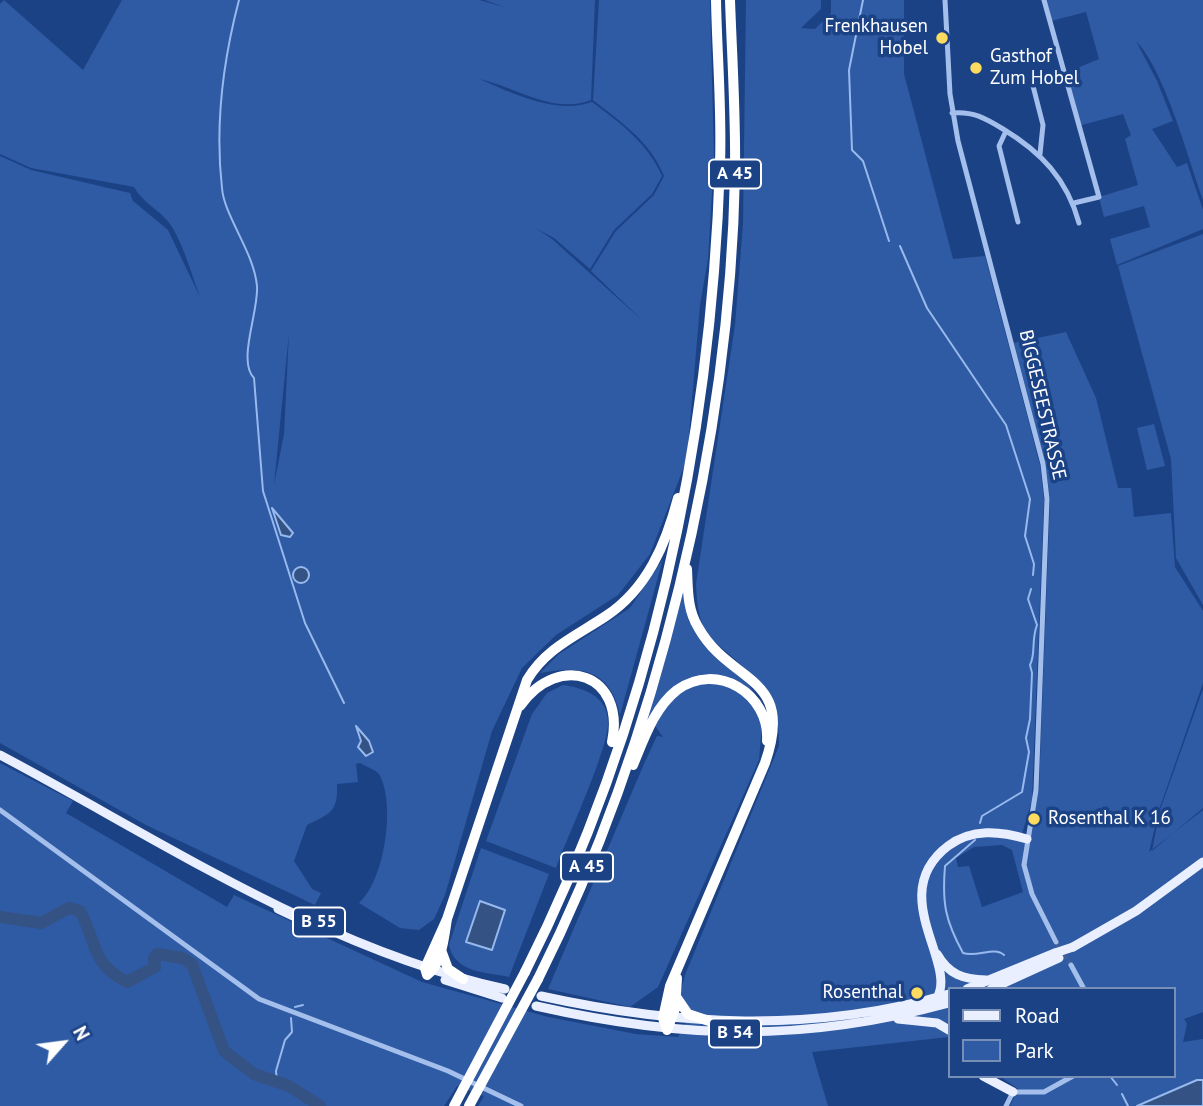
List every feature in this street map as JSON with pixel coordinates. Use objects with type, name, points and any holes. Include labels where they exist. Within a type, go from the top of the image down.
[{"type":"highway","name":"A 45","points":[[454,1106],[525,972],[568,879],[648,656],[672,566],[692,452],[710,302],[720,163],[716,0]]},
{"type":"highway","name":"A 45","points":[[469,1106],[538,979],[622,781],[687,554],[718,375],[729,275],[735,174],[730,0]]},
{"type":"highway","points":[[428,971],[523,688],[542,658],[564,641],[609,614],[644,580],[667,534],[683,473],[692,452]]},
{"type":"highway","points":[[667,1022],[679,965],[765,763],[774,730],[769,703],[757,684],[715,648],[699,628],[688,599],[687,554]]},
{"type":"highway","points":[[515,714],[536,686],[553,677],[578,675],[595,683],[609,698],[615,717],[603,787]]},
{"type":"highway","points":[[622,781],[632,769],[646,733],[662,705],[679,689],[705,679],[732,683],[750,694],[759,705],[767,732],[765,763]]},
{"type":"highway","points":[[428,971],[440,950],[447,919]]},
{"type":"highway","points":[[440,950],[448,969],[463,979]]},
{"type":"highway","points":[[667,1022],[676,998],[679,965]]},
{"type":"highway","points":[[676,998],[688,1014],[709,1021]]},
{"type":"main road","name":"B 55","points":[[0,755],[259,897],[376,952],[428,971],[463,979]]},
{"type":"main road","points":[[937,998],[942,984],[923,912],[923,887],[939,853],[965,836],[983,832],[1027,839]]},
{"type":"main road","points":[[930,940],[942,963],[957,976],[991,984],[1057,956],[1136,911],[1203,862]]},
{"type":"main road","points":[[428,971],[503,993],[463,979]]},
{"type":"main road","name":"B 54","points":[[536,1006],[667,1022],[709,1021],[807,1026],[948,994]]},
{"type":"main road","name":"B 54","points":[[541,996],[723,1034],[879,1020],[948,1003]]},
{"type":"main road","points":[[879,1020],[927,1021],[948,1030]]},
{"type":"main road","points":[[987,1078],[1013,1092]]},
{"type":"street","name":"BIGGESEESTRASSE","points":[[944,0],[952,113],[1043,464],[1047,499],[1036,790],[1027,839],[1026,876],[1041,918],[1056,942]]},
{"type":"street","points":[[1044,0],[1099,197],[1074,203]]},
{"type":"street","points":[[1032,82],[1043,125],[1040,154]]},
{"type":"street","points":[[952,113],[972,112],[1040,154],[1049,162],[1074,203],[1079,223]]},
{"type":"street","points":[[1006,131],[999,146],[1018,222]]},
{"type":"street","points":[[0,810],[259,999],[448,1071],[521,1106]]},
{"type":"street","points":[[1071,965],[1083,987]]},
{"type":"street","points":[[1006,1106],[1013,1092],[1044,1092],[1069,1078]]},
{"type":"green space","points":[[4,0],[83,70],[122,0],[479,0],[504,7],[485,0],[595,0],[591,100],[577,104],[548,102],[479,79],[534,101],[564,106],[592,102],[632,134],[649,153],[662,176],[652,194],[614,230],[590,269],[554,238],[537,229],[552,239],[644,322],[591,271],[616,231],[654,195],[664,176],[643,143],[593,100],[599,0],[710,0],[714,159],[708,259],[700,305],[687,459],[650,554],[618,595],[556,635],[522,668],[492,731],[445,895],[434,919],[419,930],[400,928],[359,903],[368,892],[381,860],[387,821],[387,803],[379,774],[360,763],[356,764],[358,782],[337,784],[334,806],[307,825],[294,861],[312,889],[321,893],[315,905],[146,825],[0,743],[0,156],[31,170],[130,193],[133,201],[168,230],[201,299],[171,225],[134,187],[31,168],[0,154],[0,4]],"holes":[[[289,333],[284,434],[274,485]]]},
{"type":"green space","points":[[746,0],[821,0],[821,9],[801,28],[815,29],[831,13],[831,0],[904,0],[904,74],[953,259],[985,256],[1040,465],[1044,500],[1032,800],[1022,834],[1026,837],[1039,789],[1050,499],[1045,463],[1014,343],[1066,332],[1096,398],[1118,488],[1131,488],[1134,517],[1171,513],[1175,567],[1203,611],[1203,683],[1159,810],[1149,852],[1203,810],[1203,1012],[1184,1019],[1187,1024],[1183,1042],[1203,1039],[1203,1080],[1137,1106],[1010,1106],[1018,1089],[1003,1078],[1175,1078],[1175,987],[948,987],[948,1037],[812,1052],[828,1106],[478,1106],[484,1096],[457,1086],[444,1106],[0,1106],[0,763],[73,801],[66,813],[227,907],[234,895],[422,982],[548,1017],[636,1034],[678,1037],[692,1012],[680,994],[685,975],[779,746],[779,730],[773,704],[752,675],[709,636],[700,618],[696,591],[735,325],[743,224]],"holes":[[[1002,845],[1012,850],[1023,892],[982,907],[969,866],[958,867],[956,858],[974,847]]]},
{"type":"green space","points":[[1045,0],[1203,0],[1203,200],[1166,93],[1147,55],[1136,41],[1157,81],[1173,121],[1152,129],[1177,167],[1187,163],[1203,210],[1203,229],[1117,265],[1110,239],[1150,227],[1144,206],[1104,217],[1099,197],[1138,185],[1125,139],[1131,135],[1123,114],[1078,126],[1065,73],[1099,59],[1086,12],[1051,21]]},
{"type":"green space","points":[[1203,234],[1203,605],[1176,558],[1171,459],[1118,266]]},
{"type":"green space","points":[[1154,424],[1165,466],[1147,470],[1137,428]]},
{"type":"green space","points":[[663,559],[620,715],[609,688],[592,674],[568,670],[540,673],[559,654],[630,608]]},
{"type":"green space","points":[[684,589],[688,620],[704,644],[748,684],[761,702],[759,760],[658,987],[630,1007],[548,989],[644,764],[657,736],[663,737],[648,716]]},
{"type":"green space","points":[[563,685],[579,688],[599,700],[604,706],[608,723],[594,773],[556,868],[486,841],[532,714],[547,693]]},
{"type":"green space","points":[[1203,689],[1203,808],[1152,851],[1160,810]]},
{"type":"green space","points":[[481,848],[549,874],[509,977],[464,966],[452,954],[449,945]]},
{"type":"shaded area","points":[[272,508],[293,533],[290,537],[281,535]]},
{"type":"shaded area","points":[[298,567],[304,567],[309,575],[307,581],[298,583],[293,578],[293,572]]},
{"type":"shaded area","points":[[356,726],[369,741],[373,752],[366,756],[358,747],[361,741]]},
{"type":"shaded area","points":[[480,901],[505,910],[492,950],[466,942]]},
{"type":"shaded area","points":[[1197,1080],[1203,1080],[1203,1106],[1137,1106]]},
{"type":"waterway","points":[[239,0],[222,94],[220,165],[224,199],[251,260],[257,286],[248,360],[249,370],[254,378],[263,491],[305,623],[344,703]]},
{"type":"waterway","points":[[863,0],[849,70],[852,150],[863,161],[889,241]]},
{"type":"waterway","points":[[900,246],[927,308],[1006,425],[1030,499],[1025,536],[1034,564],[1033,575]]},
{"type":"waterway","points":[[980,823],[982,816],[1022,792],[1029,752],[1026,738],[1030,719],[1030,665],[1037,625],[1028,599],[1031,589]]},
{"type":"waterway","points":[[975,840],[945,866],[946,911],[963,953],[995,952],[1004,955]]},
{"type":"waterway","points":[[0,917],[41,923],[69,908],[80,911],[101,960],[115,975],[127,982],[155,967],[154,958],[157,954],[182,958],[192,964],[224,1051],[254,1074],[289,1086],[320,1106]]},
{"type":"waterway","points":[[295,1007],[303,1005]]},
{"type":"waterway","points":[[277,1082],[276,1071],[285,1040],[292,1032],[291,1018]]},
{"type":"waterway","points":[[1112,1078],[1117,1085]]},
{"type":"waterway","points":[[1122,1094],[1128,1106]]},
{"type":"tunnel","points":[[1056,942],[1071,965]]},
{"type":"place","name":"Frenkhausen Hobel","points":[[942,38]]},
{"type":"place","name":"Gasthof Zum Hobel","points":[[976,68]]},
{"type":"place","name":"Rosenthal K 16","points":[[1034,819]]},
{"type":"place","name":"Rosenthal","points":[[917,993]]}]
